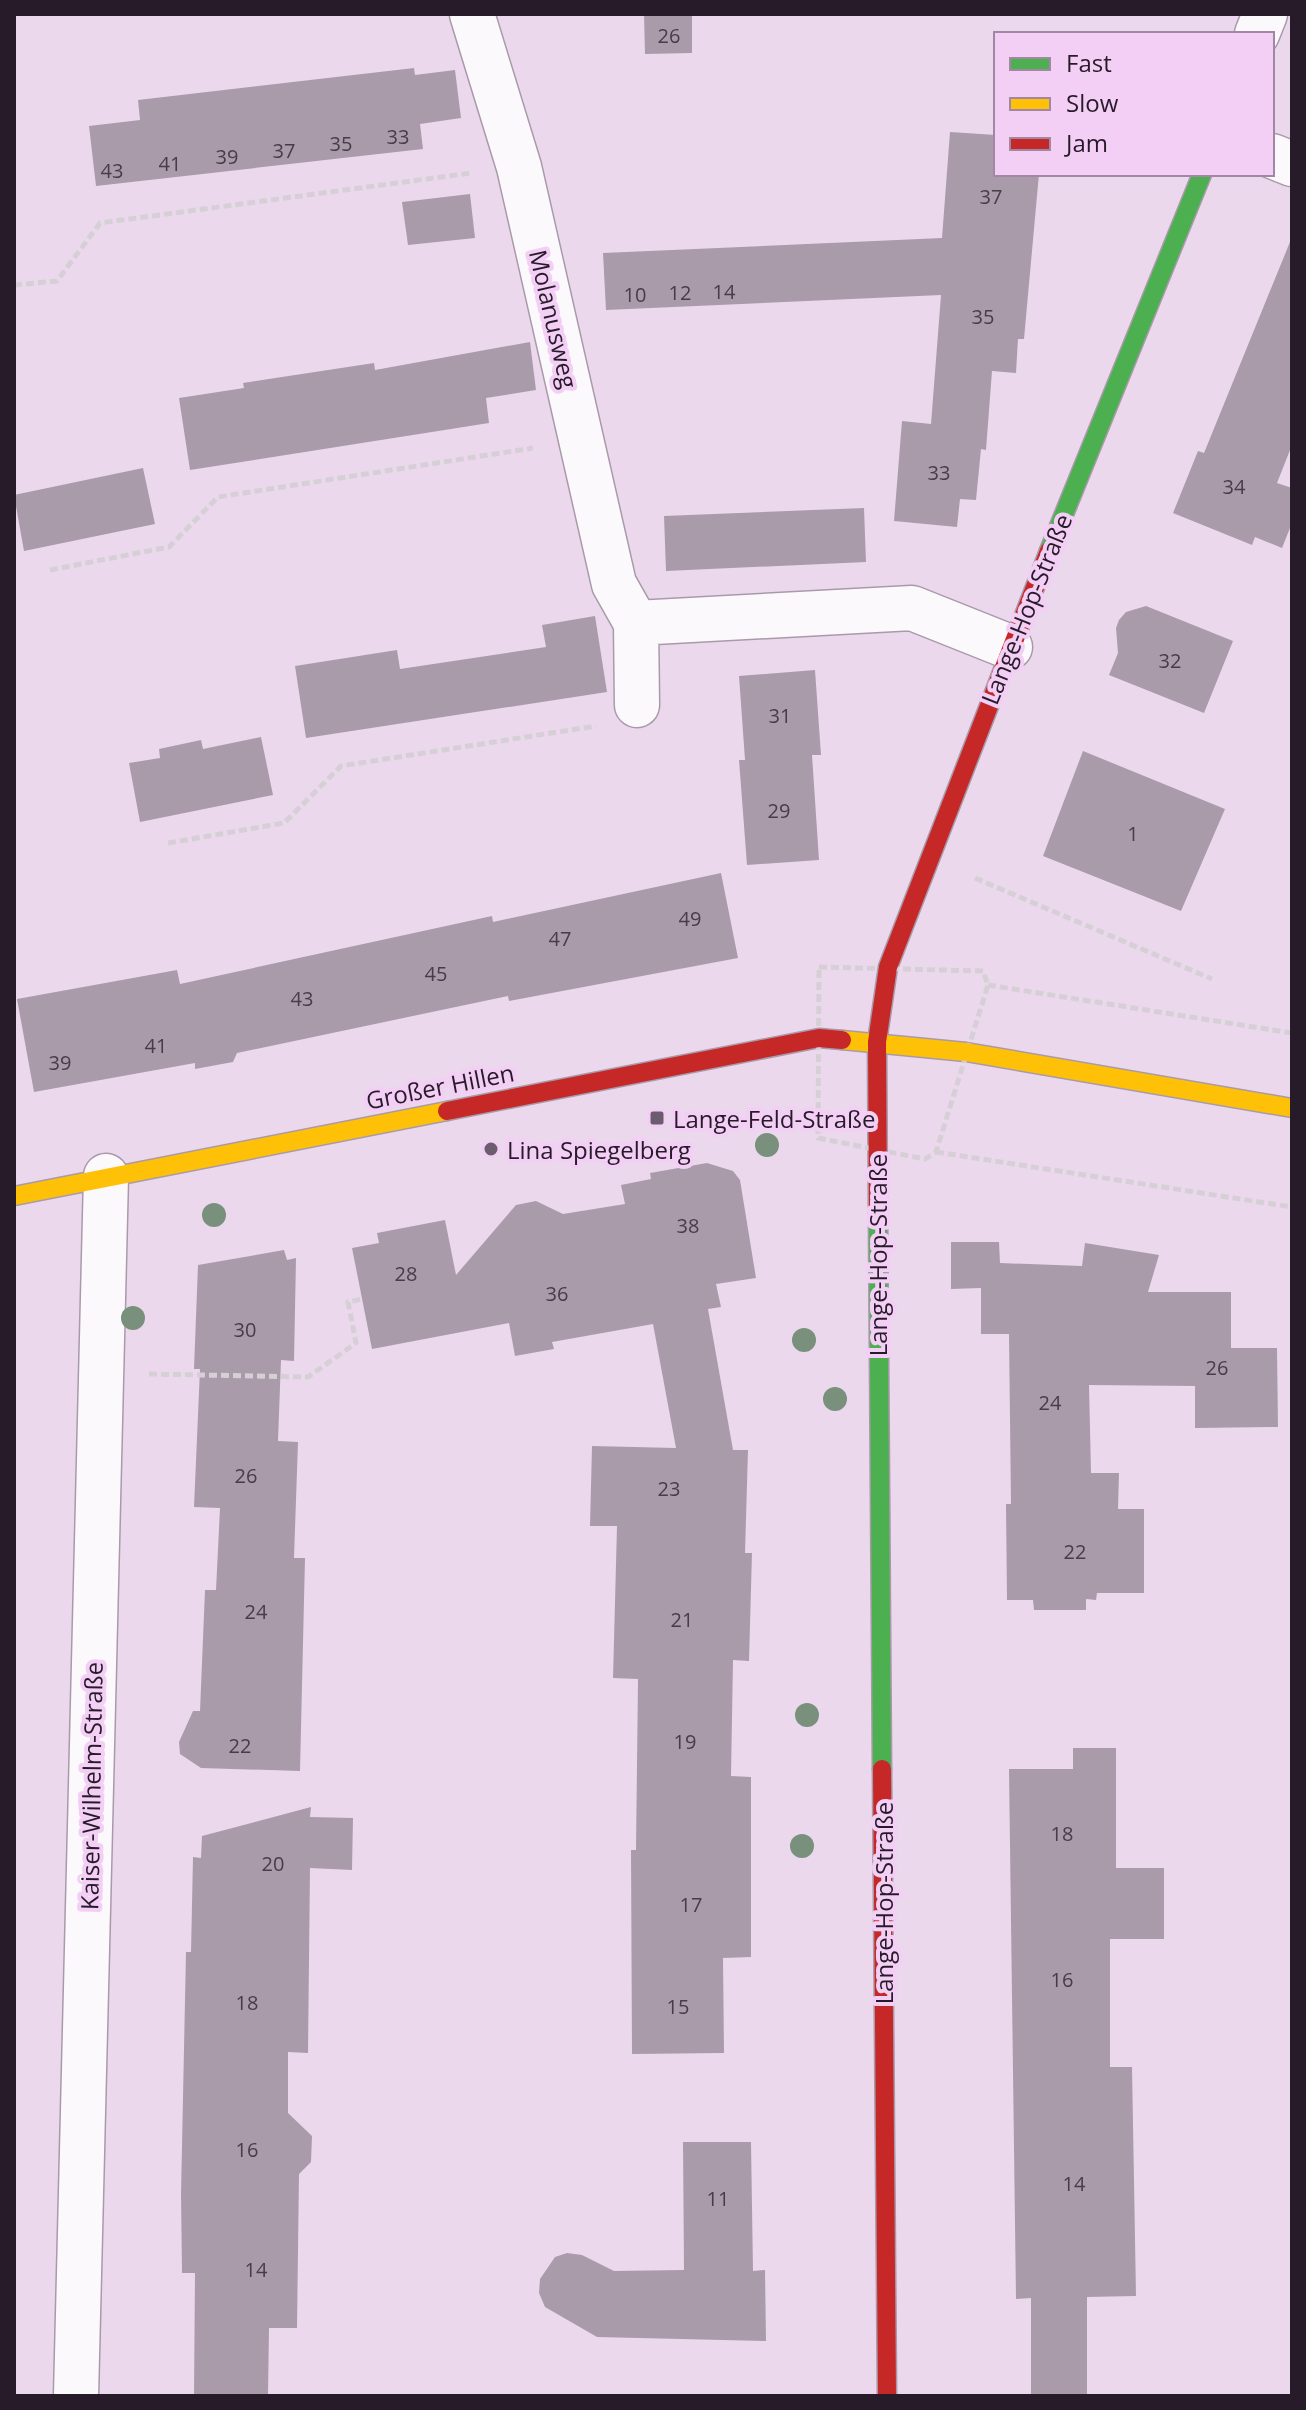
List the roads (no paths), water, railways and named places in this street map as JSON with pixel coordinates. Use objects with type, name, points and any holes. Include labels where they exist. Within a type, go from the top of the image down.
[{"type":"street","name":"Molanusweg","points":[[472,14],[519,167],[614,584],[636,623],[637,705]]},
{"type":"street","name":"Lange-Hop-Straße","points":[[887,2396],[877,1042],[888,967],[1010,647],[1201,176]]},
{"type":"street","points":[[636,623],[912,608],[1010,647]]},
{"type":"street","name":"Großer Hillen","points":[[14,1196],[819,1038],[877,1042]]},
{"type":"street","points":[[877,1042],[966,1052],[1292,1108]]},
{"type":"street","name":"Kaiser-Wilhelm-Straße","points":[[76,2396],[106,1176]]},
{"type":"place","name":"Lange-Feld-Straße","points":[[657,1118]]},
{"type":"place","name":"Lina Spiegelberg","points":[[491,1149]]}]
